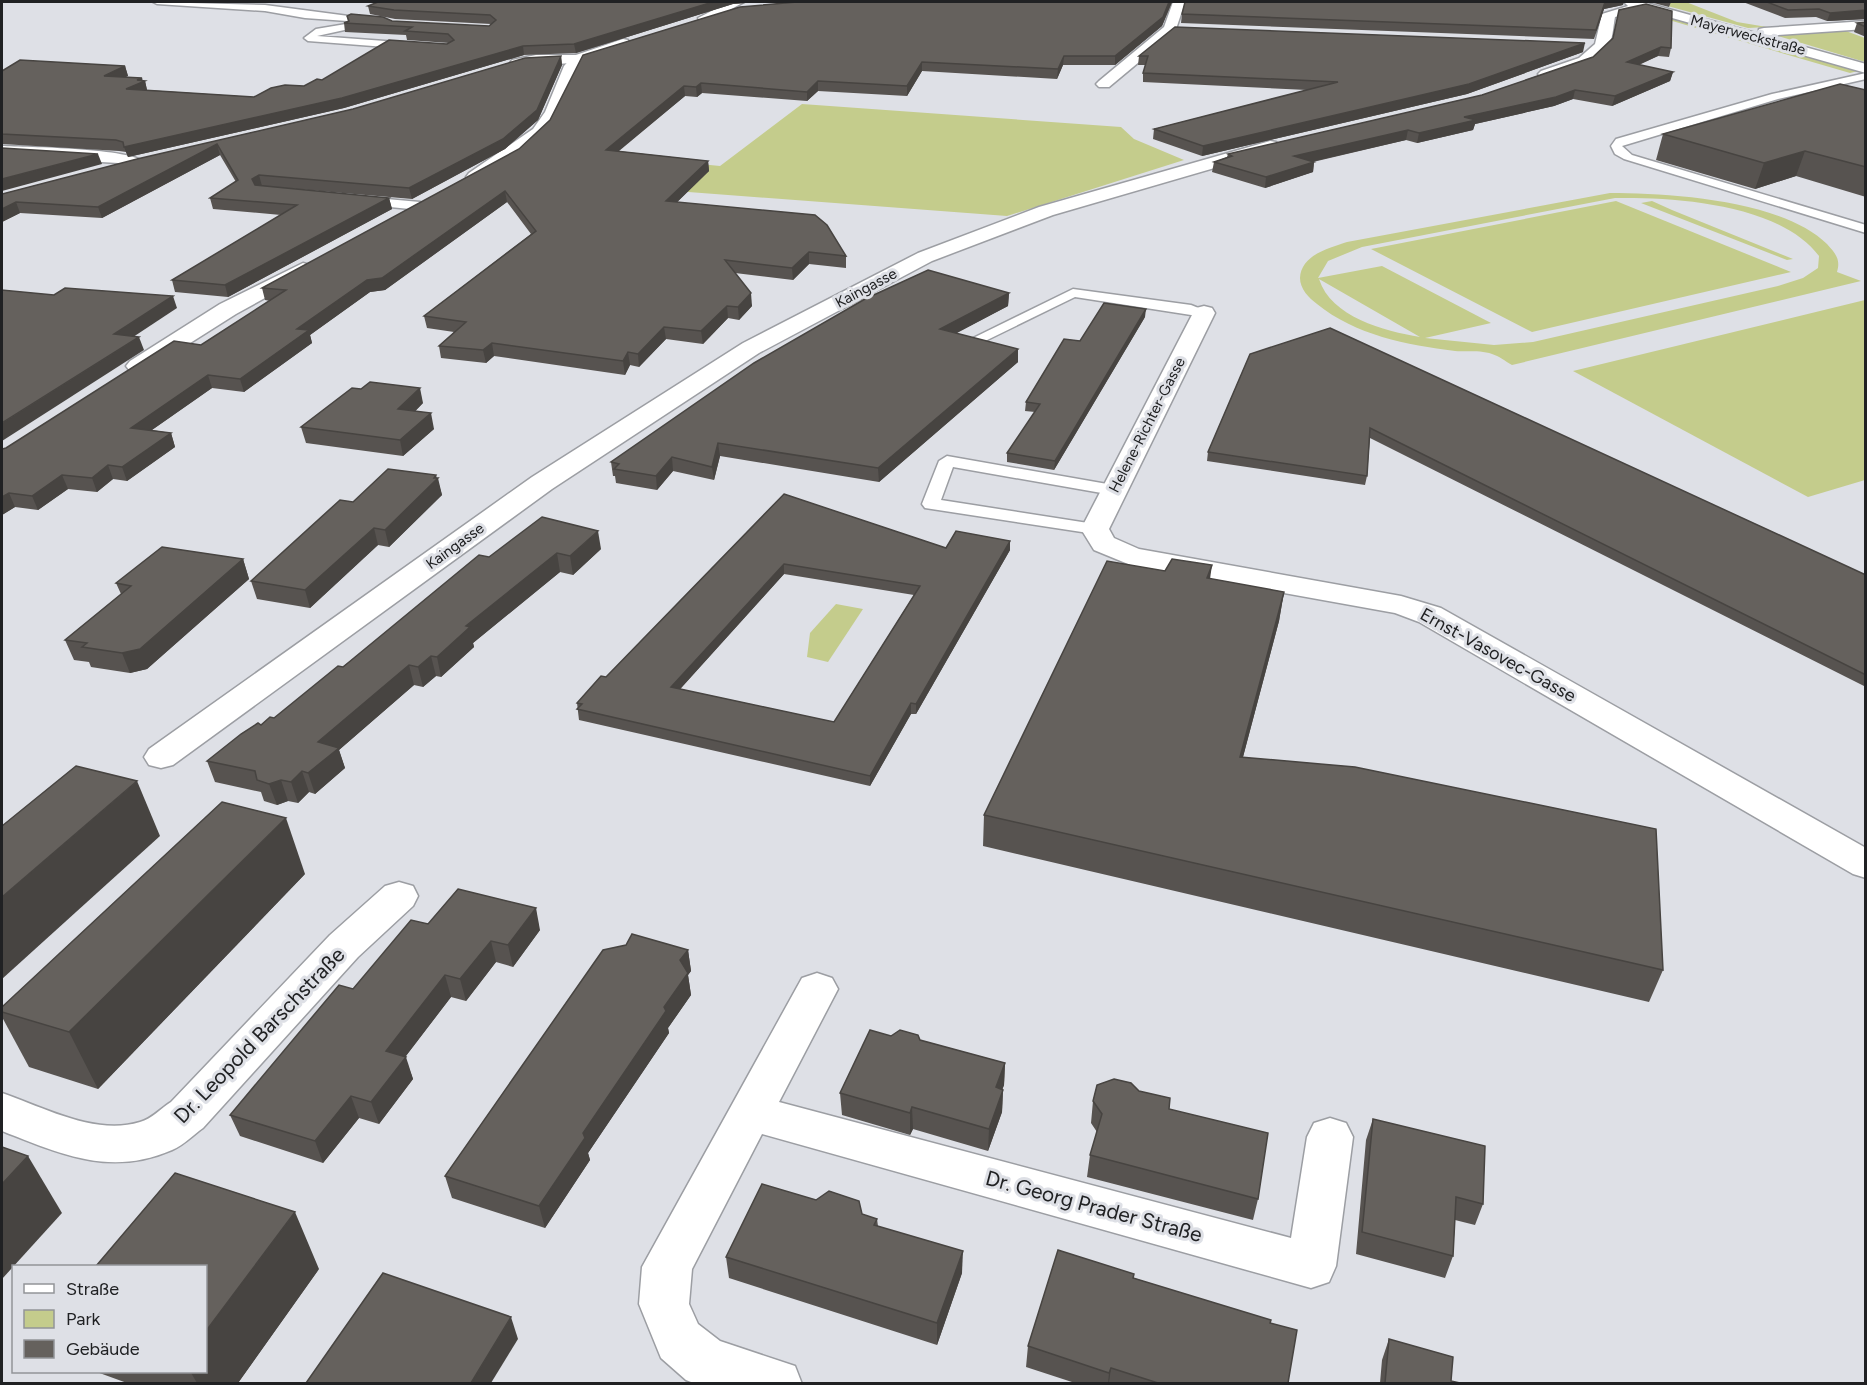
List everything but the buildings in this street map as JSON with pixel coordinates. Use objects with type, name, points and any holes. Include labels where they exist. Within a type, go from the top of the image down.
[{"type":"street","points":[[1104,84],[1170,29],[1179,2]]},
{"type":"street","name":"Mayerweckstraße","points":[[1630,2],[1866,69]]},
{"type":"street","points":[[699,20],[746,3]]},
{"type":"street","points":[[1531,79],[1584,61],[1602,46],[1609,14],[1644,6]]},
{"type":"street","points":[[1748,34],[1787,29],[1866,25]]},
{"type":"street","points":[[1170,29],[1189,29]]},
{"type":"street","points":[[504,67],[536,59],[578,59],[637,39]]},
{"type":"street","points":[[1579,45],[1602,46]]},
{"type":"street","points":[[388,223],[492,166],[539,133],[553,112],[571,66],[578,59]]},
{"type":"street","name":"Kaingasse","points":[[161,757],[542,483],[751,348],[936,253],[1046,211],[1218,159],[1291,140]]},
{"type":"street","points":[[2,151],[141,161],[93,174]]},
{"type":"street","points":[[118,379],[228,309],[318,261]]},
{"type":"street","name":"Helene-Richter-Gasse","points":[[1096,533],[1113,490],[1204,314]]},
{"type":"street","name":"Ernst-Vasovec-Gasse","points":[[1096,533],[1111,549],[1133,557],[1401,604],[1430,615],[1866,865]]},
{"type":"street","name":"Dr. Leopold Barschstraße","points":[[2,1112],[85,1141],[124,1145],[157,1136],[187,1115],[344,946],[399,896]]},
{"type":"street","points":[[777,1383],[705,1362],[679,1341],[664,1304],[667,1267],[817,989]]},
{"type":"street","name":"Dr. Georg Prader Straße","points":[[752,1113],[1311,1266],[1330,1137]]},
{"type":"lane","points":[[157,2],[265,8],[385,24],[334,27],[319,31],[308,38],[423,46]]},
{"type":"lane","points":[[1866,76],[1804,90],[1620,141],[1616,146],[1628,157],[1866,230]]},
{"type":"lane","points":[[1828,84],[1856,91]]},
{"type":"lane","points":[[1804,90],[1835,97]]},
{"type":"lane","points":[[356,200],[436,198]]},
{"type":"lane","points":[[976,340],[1073,293],[1191,309],[1204,314]]},
{"type":"lane","points":[[1096,533],[931,504],[947,461],[1113,490]]},
{"type":"green space","points":[[1653,2],[1686,2],[1737,22],[1767,27],[1748,28]]},
{"type":"green space","points":[[1649,12],[1797,50],[1799,55],[1856,68],[1858,71],[1850,73],[1645,13]]},
{"type":"green space","points":[[1843,30],[1865,38],[1865,62],[1778,36]]},
{"type":"green space","points":[[802,104],[1121,127],[1134,139],[1184,160],[1007,216],[636,188],[670,161],[720,166]]},
{"type":"green space","points":[[1610,193],[1663,195],[1724,202],[1783,217],[1807,229],[1827,244],[1838,260],[1837,272],[1861,281],[1512,365],[1488,353],[1437,349],[1382,337],[1348,324],[1317,304],[1303,289],[1300,278],[1302,270],[1305,264],[1317,254],[1347,242]],"holes":[[[1615,198],[1696,202],[1753,215],[1779,225],[1802,239],[1819,256],[1818,268],[1803,278],[1778,286],[1533,342],[1494,345],[1425,338],[1491,323],[1382,266],[1318,278],[1328,261],[1362,247]],[[1319,279],[1420,337],[1391,331],[1360,320],[1335,303],[1325,292]]]},
{"type":"green space","points":[[1616,201],[1791,272],[1532,332],[1371,249]]},
{"type":"green space","points":[[1652,201],[1793,259],[1787,260],[1641,203]]},
{"type":"green space","points":[[1865,300],[1865,480],[1808,497],[1573,371]]},
{"type":"green space","points":[[836,604],[863,609],[828,662],[807,657],[810,633]]}]
